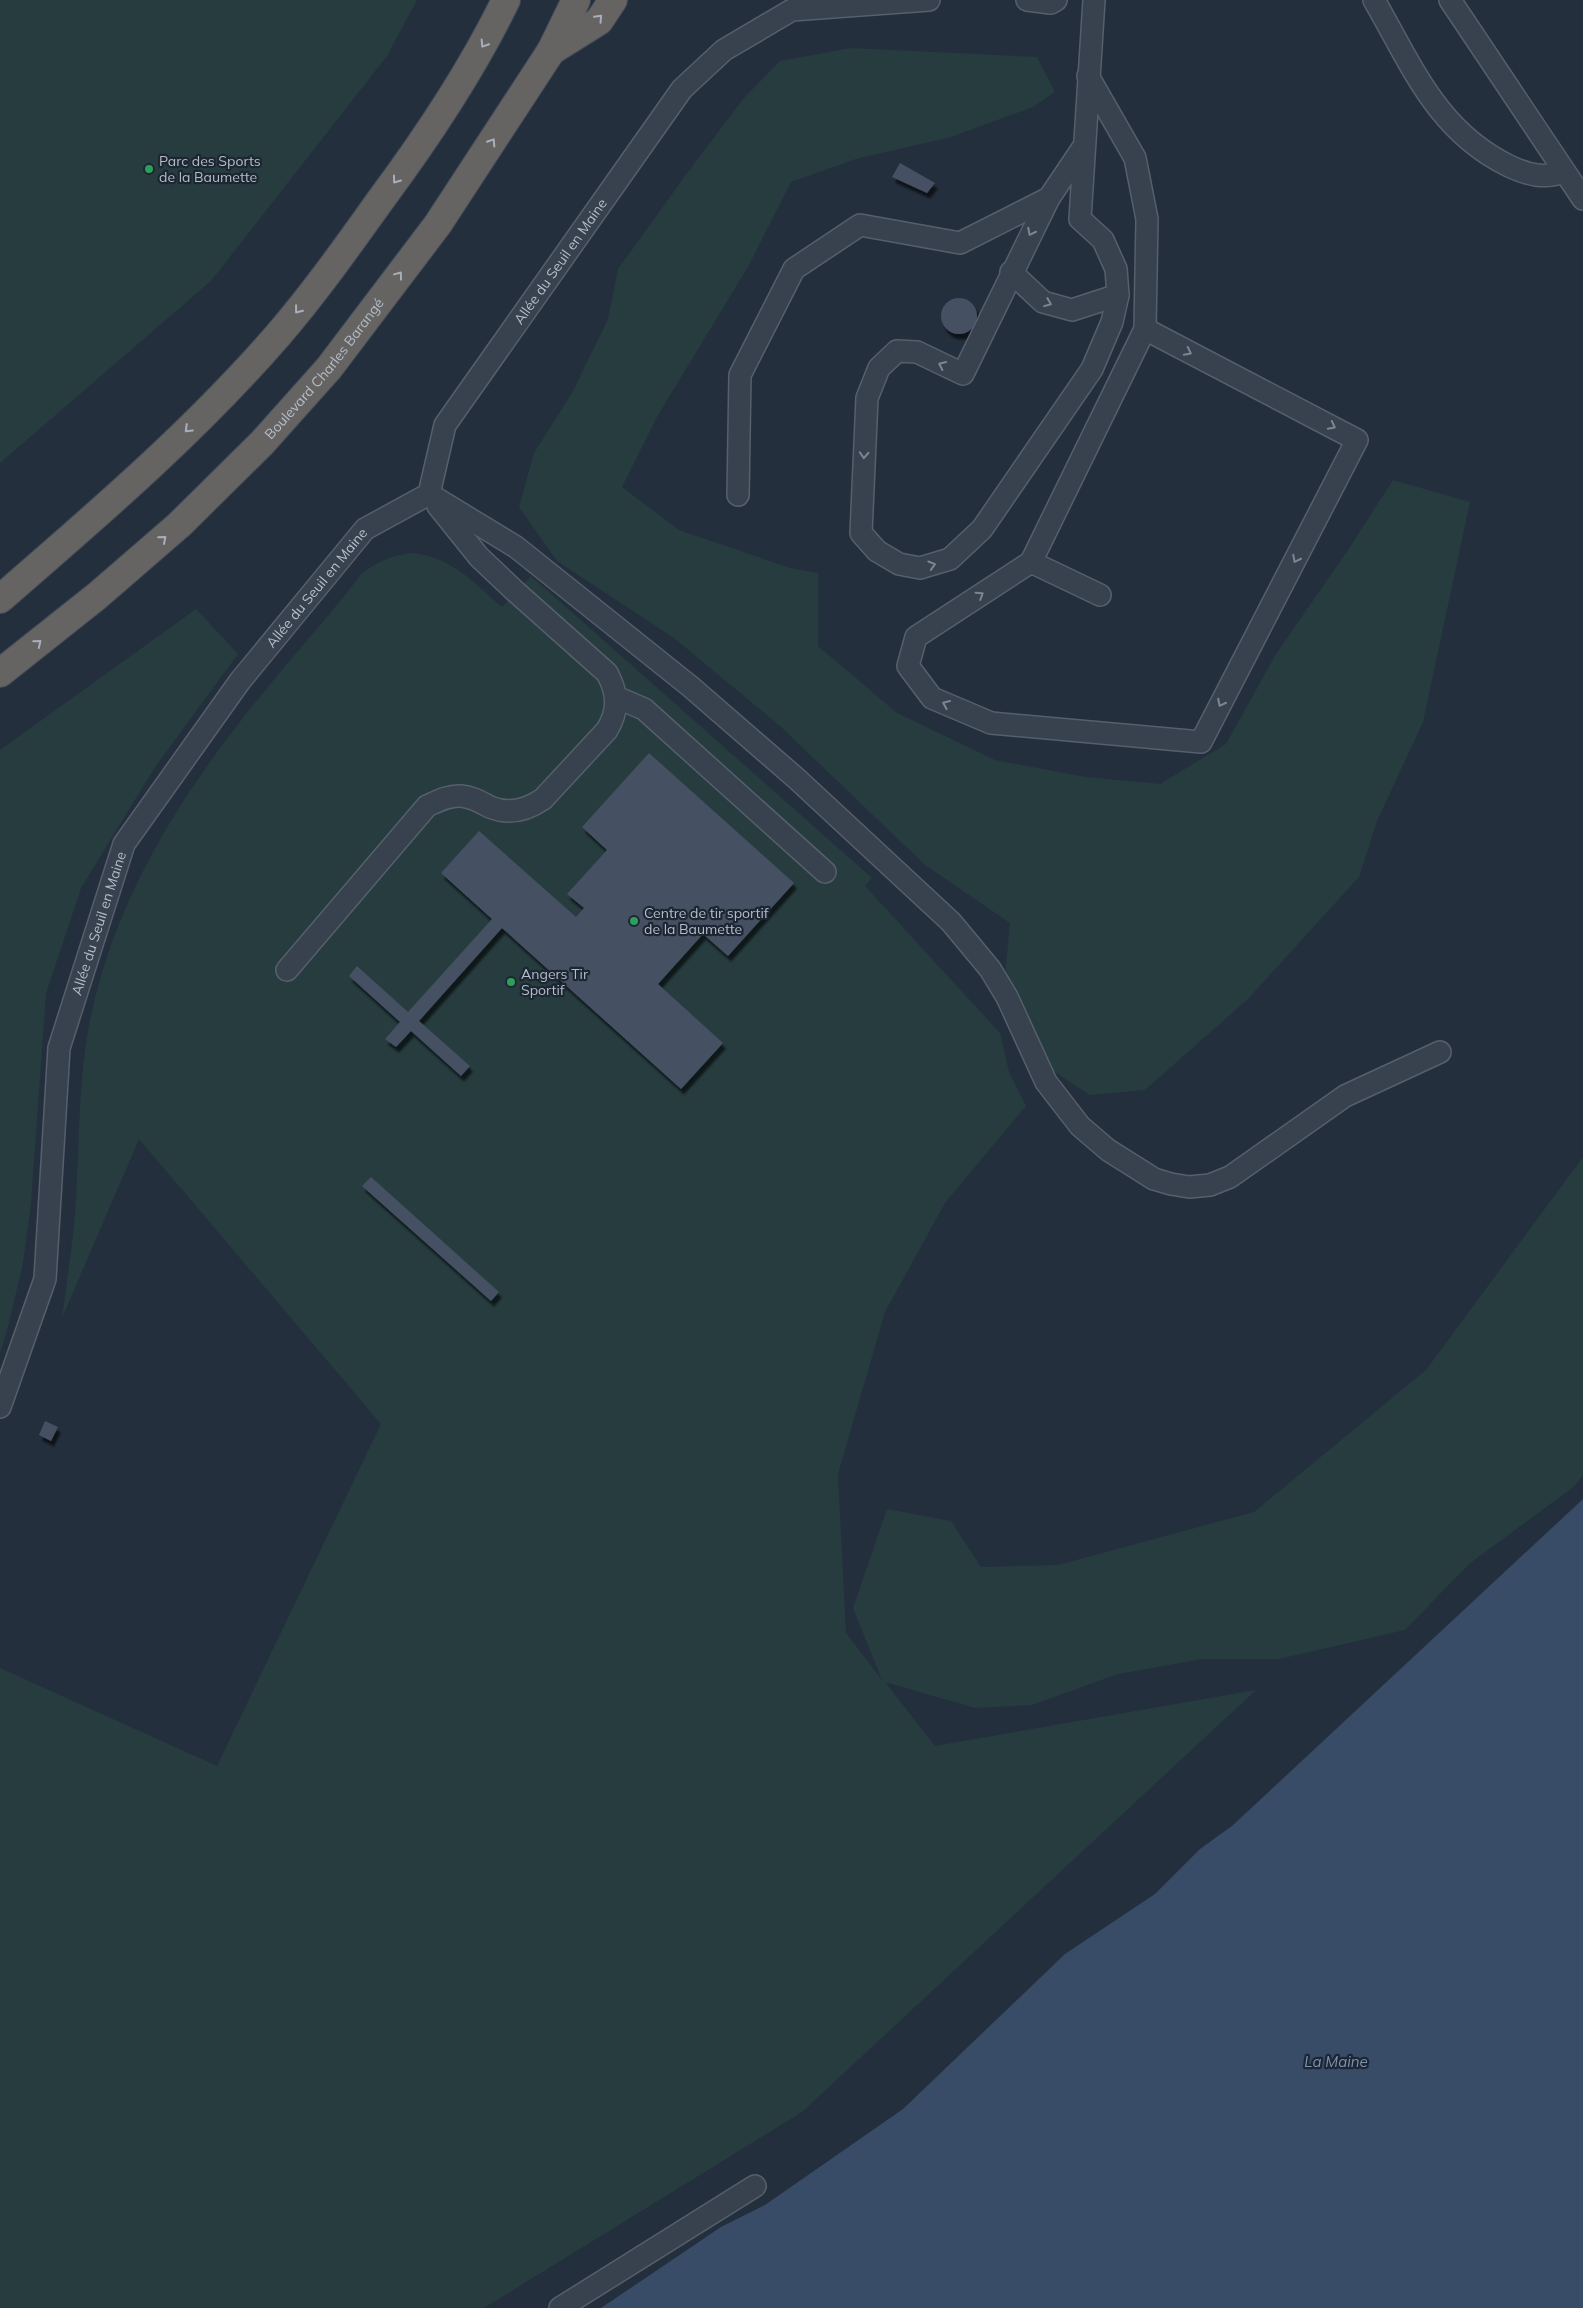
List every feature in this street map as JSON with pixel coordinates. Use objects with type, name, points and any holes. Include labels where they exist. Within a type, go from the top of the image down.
[{"type":"highway","points":[[0,599],[139,476],[194,424],[279,334],[344,251],[414,155],[488,38],[506,0]]},
{"type":"highway","name":"Boulevard Charles Barangé","points":[[0,673],[97,596],[179,525],[262,443],[329,368],[438,224],[551,51],[576,0]]},
{"type":"highway","points":[[551,51],[599,21],[613,0]]},
{"type":"lane","name":"Allée du Seuil en Maine","points":[[0,1407],[45,1280],[59,1048],[124,844],[240,681],[365,529],[429,494],[445,425],[682,89],[724,50],[792,10],[929,0]]},
{"type":"lane","points":[[1028,0],[1051,3],[1056,0]]},
{"type":"lane","points":[[1084,146],[1049,198],[1011,272],[963,374],[917,352],[897,351],[878,368],[867,398],[861,533],[877,551],[899,564],[920,568],[950,559],[982,529],[1092,369],[1112,322],[1118,294],[1116,269],[1103,240],[1080,218],[1094,0]]},
{"type":"lane","points":[[1374,0],[1438,109],[1454,128],[1480,149],[1516,169],[1540,177],[1564,172]]},
{"type":"lane","points":[[1450,0],[1583,199]]},
{"type":"lane","points":[[1088,76],[1135,158],[1147,219],[1144,329],[1030,562],[916,637],[908,666],[932,698],[991,723],[1200,742],[1358,440],[1144,329]]},
{"type":"lane","points":[[738,495],[740,375],[794,269],[860,226],[960,243],[1049,198]]},
{"type":"lane","points":[[1011,272],[1043,302],[1072,310],[1118,294]]},
{"type":"lane","points":[[287,970],[428,806],[443,798],[460,796],[478,799],[491,807],[506,811],[519,811],[532,806],[542,799],[607,730],[613,720],[616,697],[613,684],[598,663],[516,592],[479,557],[429,494]]},
{"type":"lane","points":[[429,494],[516,547],[692,687],[797,779],[950,922],[990,969],[1003,990],[1022,1026],[1033,1057],[1046,1082],[1062,1105],[1080,1126],[1108,1150],[1154,1179],[1189,1187],[1210,1185],[1230,1177],[1345,1096],[1440,1052]]},
{"type":"lane","points":[[1030,562],[1100,595]]},
{"type":"lane","points":[[616,697],[644,709],[825,872]]},
{"type":"lane","points":[[560,2308],[755,2186]]},
{"type":"green space","name":"Parc des Sports de la Baumette","points":[[0,0],[417,0],[387,56],[211,281],[0,463]]},
{"type":"green space","points":[[851,48],[1037,57],[1055,92],[1033,107],[951,137],[856,159],[791,182],[748,267],[658,415],[622,487],[679,530],[790,568],[818,573],[818,646],[897,713],[995,760],[1086,777],[1160,784],[1226,744],[1276,654],[1348,550],[1393,480],[1470,502],[1423,722],[1377,821],[1359,877],[1248,999],[1145,1090],[1090,1095],[1050,1069],[1003,997],[1010,923],[925,865],[780,726],[674,638],[557,561],[519,507],[534,453],[572,393],[608,319],[618,269],[685,176],[743,99],[780,61]]},
{"type":"green space","points":[[413,553],[440,560],[462,572],[502,607],[531,576],[872,878],[865,886],[1000,1033],[1009,1072],[1026,1106],[945,1203],[885,1312],[838,1474],[846,1633],[882,1680],[853,1608],[887,1509],[951,1521],[981,1567],[1058,1565],[1254,1512],[1426,1370],[1583,1157],[1583,1476],[1572,1488],[1469,1564],[1405,1630],[1279,1659],[1203,1659],[1118,1674],[1032,1705],[975,1708],[885,1682],[935,1746],[1256,1690],[802,2112],[484,2308],[0,2308],[0,1668],[217,1766],[381,1424],[139,1139],[62,1318],[74,1228],[80,1107],[84,1061],[91,1016],[103,969],[119,924],[139,880],[161,838],[213,758],[272,682],[362,573],[386,559]]},
{"type":"green space","points":[[196,609],[238,654],[155,767],[81,888],[46,993],[31,1203],[23,1263],[0,1353],[0,750]]},
{"type":"water","name":"La Maine","points":[[1583,1499],[1583,2308],[601,2308],[721,2227],[765,2205],[903,2109],[1065,1954],[1155,1894],[1200,1849],[1232,1826]]},
{"type":"building","points":[[900,163],[935,183],[927,193],[892,177]]},
{"type":"building","points":[[959,298],[966,299],[972,303],[976,309],[976,323],[972,329],[966,333],[959,334],[952,333],[946,329],[942,323],[941,316],[942,309],[946,303],[952,299]]},
{"type":"building","points":[[649,753],[794,883],[728,956],[703,934],[658,984],[723,1043],[681,1089],[502,928],[419,1021],[470,1066],[461,1076],[411,1031],[396,1047],[385,1039],[400,1022],[349,976],[357,966],[408,1012],[492,919],[441,873],[479,831],[576,917],[584,908],[567,894],[607,850],[582,827]]},
{"type":"building","points":[[371,1177],[499,1292],[491,1301],[362,1186]]},
{"type":"building","points":[[45,1421],[58,1427],[51,1441],[39,1435]]},
{"type":"place","name":"Parc des Sports de la Baumette","points":[[149,169]]},
{"type":"place","name":"Centre de tir sportif de la Baumette","points":[[634,921]]},
{"type":"place","name":"Angers Tir Sportif","points":[[511,982]]}]
